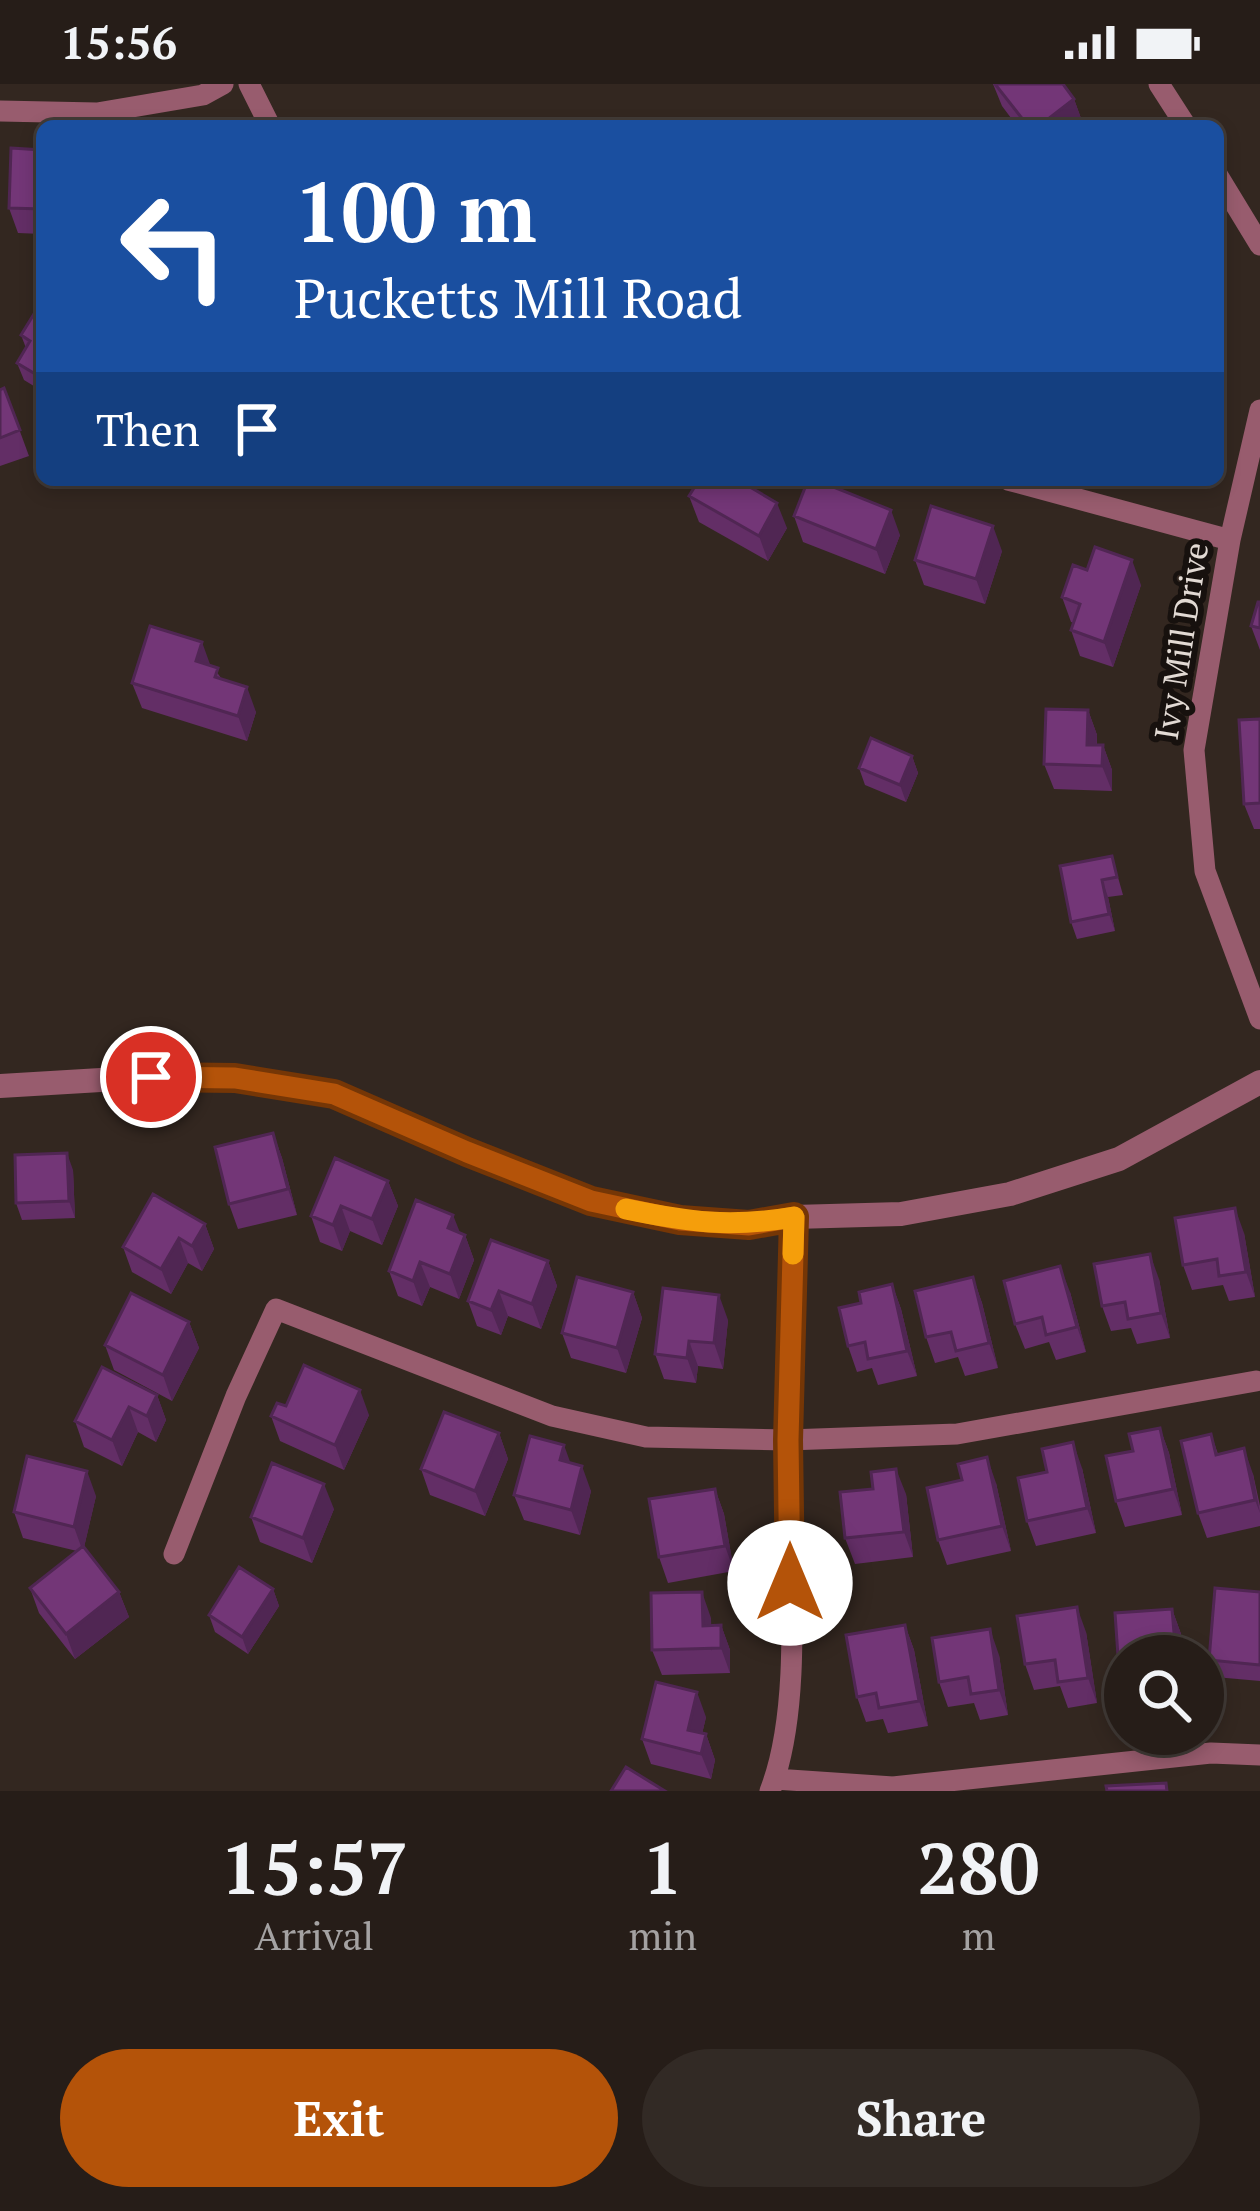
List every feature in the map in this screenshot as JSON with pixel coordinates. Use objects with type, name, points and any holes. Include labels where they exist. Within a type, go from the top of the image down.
[{"type":"street","points":[[0,111],[98,112],[202,95],[223,84]]},
{"type":"street","points":[[249,84],[267,120]]},
{"type":"street","points":[[1160,84],[1182,120]]},
{"type":"street","points":[[1224,186],[1260,244]]},
{"type":"street","name":"Ivy Mill Drive","points":[[1260,410],[1230,540],[1194,749],[1204,871],[1260,1019]]},
{"type":"street","points":[[1030,486],[1230,540]]},
{"type":"street","points":[[0,1086],[214,1077],[314,1090],[354,1101],[591,1201],[680,1220],[749,1225],[794,1217],[901,1214],[1010,1194],[1119,1159],[1260,1082]]},
{"type":"street","points":[[794,1217],[788,1440],[790,1679],[773,1785],[893,1787],[1211,1754],[1260,1755]]},
{"type":"street","points":[[174,1554],[236,1396],[276,1310],[552,1416],[646,1437],[788,1440],[957,1434],[1256,1382]]},
{"type":"building","points":[[995,84],[1063,84],[1074,99],[1047,120],[1023,120]]},
{"type":"building","points":[[11,148],[36,150],[36,209],[9,208]]},
{"type":"building","points":[[36,311],[36,374],[17,363],[30,341],[21,335]]},
{"type":"building","points":[[4,388],[20,430],[0,438],[0,390]]},
{"type":"building","points":[[695,486],[748,486],[777,503],[759,536],[689,496]]},
{"type":"building","points":[[806,486],[831,486],[891,510],[876,549],[794,516]]},
{"type":"building","points":[[931,506],[993,526],[976,579],[915,560]]},
{"type":"building","points":[[1095,547],[1132,560],[1104,642],[1071,630],[1080,604],[1062,597],[1073,565],[1087,570]]},
{"type":"building","points":[[1260,602],[1260,628],[1251,626]]},
{"type":"building","points":[[150,626],[202,642],[196,661],[218,668],[215,677],[247,687],[238,716],[132,683]]},
{"type":"building","points":[[1046,709],[1088,710],[1087,745],[1103,745],[1102,766],[1044,764]]},
{"type":"building","points":[[1260,719],[1260,803],[1244,804],[1239,720]]},
{"type":"building","points":[[871,738],[912,756],[900,785],[859,768]]},
{"type":"building","points":[[1112,856],[1117,877],[1102,880],[1109,914],[1071,922],[1060,866]]},
{"type":"building","points":[[273,1133],[288,1189],[229,1204],[215,1147]]},
{"type":"building","points":[[67,1153],[69,1201],[16,1203],[15,1155]]},
{"type":"building","points":[[335,1158],[388,1181],[372,1219],[341,1206],[333,1225],[311,1216]]},
{"type":"building","points":[[153,1194],[205,1224],[192,1246],[179,1238],[161,1269],[123,1247]]},
{"type":"building","points":[[416,1200],[453,1215],[448,1228],[465,1235],[450,1274],[420,1262],[413,1281],[389,1271]]},
{"type":"building","points":[[1235,1208],[1246,1272],[1219,1276],[1217,1259],[1183,1265],[1175,1218]]},
{"type":"building","points":[[491,1240],[548,1261],[532,1304],[499,1291],[491,1310],[468,1301]]},
{"type":"building","points":[[1150,1254],[1161,1313],[1128,1319],[1125,1302],[1102,1306],[1094,1264]]},
{"type":"building","points":[[1060,1266],[1077,1327],[1046,1335],[1042,1317],[1015,1324],[1004,1281]]},
{"type":"building","points":[[577,1277],[633,1292],[617,1348],[562,1333]]},
{"type":"building","points":[[973,1277],[989,1343],[956,1351],[951,1332],[926,1337],[915,1291]]},
{"type":"building","points":[[892,1284],[907,1351],[868,1359],[865,1342],[848,1346],[839,1308],[861,1303],[859,1292]]},
{"type":"building","points":[[663,1288],[719,1295],[714,1343],[689,1341],[687,1358],[655,1354]]},
{"type":"building","points":[[131,1293],[189,1322],[163,1375],[105,1345]]},
{"type":"building","points":[[304,1365],[360,1390],[335,1445],[271,1416],[277,1403],[286,1406]]},
{"type":"building","points":[[102,1367],[157,1395],[147,1416],[129,1407],[112,1440],[75,1421]]},
{"type":"building","points":[[444,1412],[499,1433],[475,1491],[421,1469]]},
{"type":"building","points":[[1160,1428],[1173,1489],[1116,1501],[1106,1456],[1133,1451],[1129,1434]]},
{"type":"building","points":[[1211,1434],[1216,1455],[1244,1448],[1255,1500],[1198,1513],[1181,1441]]},
{"type":"building","points":[[530,1436],[564,1445],[560,1460],[582,1466],[571,1510],[514,1495]]},
{"type":"building","points":[[1073,1442],[1087,1508],[1027,1521],[1018,1478],[1047,1472],[1042,1449]]},
{"type":"building","points":[[27,1456],[87,1471],[74,1527],[14,1512]]},
{"type":"building","points":[[987,1457],[1002,1526],[938,1540],[927,1488],[962,1480],[958,1464]]},
{"type":"building","points":[[272,1463],[324,1484],[303,1538],[251,1517]]},
{"type":"building","points":[[896,1469],[904,1532],[845,1538],[840,1492],[873,1489],[871,1472]]},
{"type":"building","points":[[715,1489],[725,1546],[659,1557],[649,1499]]},
{"type":"building","points":[[83,1546],[119,1592],[66,1634],[30,1588]]},
{"type":"building","points":[[239,1567],[273,1589],[242,1637],[209,1615]]},
{"type":"building","points":[[1215,1588],[1260,1592],[1260,1665],[1224,1661],[1224,1635],[1211,1635]]},
{"type":"building","points":[[702,1592],[703,1626],[721,1625],[721,1648],[652,1650],[651,1593]]},
{"type":"building","points":[[1077,1607],[1088,1678],[1058,1682],[1055,1660],[1025,1664],[1017,1616]]},
{"type":"building","points":[[1172,1609],[1174,1635],[1117,1635],[1115,1613]]},
{"type":"building","points":[[905,1625],[919,1701],[879,1708],[876,1693],[857,1697],[846,1635]]},
{"type":"building","points":[[990,1629],[999,1690],[971,1694],[968,1677],[939,1682],[932,1638]]},
{"type":"building","points":[[656,1682],[697,1692],[688,1730],[706,1734],[701,1754],[642,1739]]},
{"type":"building","points":[[626,1767],[665,1791],[611,1791]]},
{"type":"building","points":[[1166,1783],[1167,1791],[1107,1791],[1106,1786]]},
{"type":"slow traffic","points":[[626,1209],[680,1220],[749,1225],[794,1217],[793,1254]]},
{"type":"route","points":[[151,1077],[235,1078],[334,1094],[591,1201],[680,1220],[749,1225],[794,1217],[790,1583]]}]
